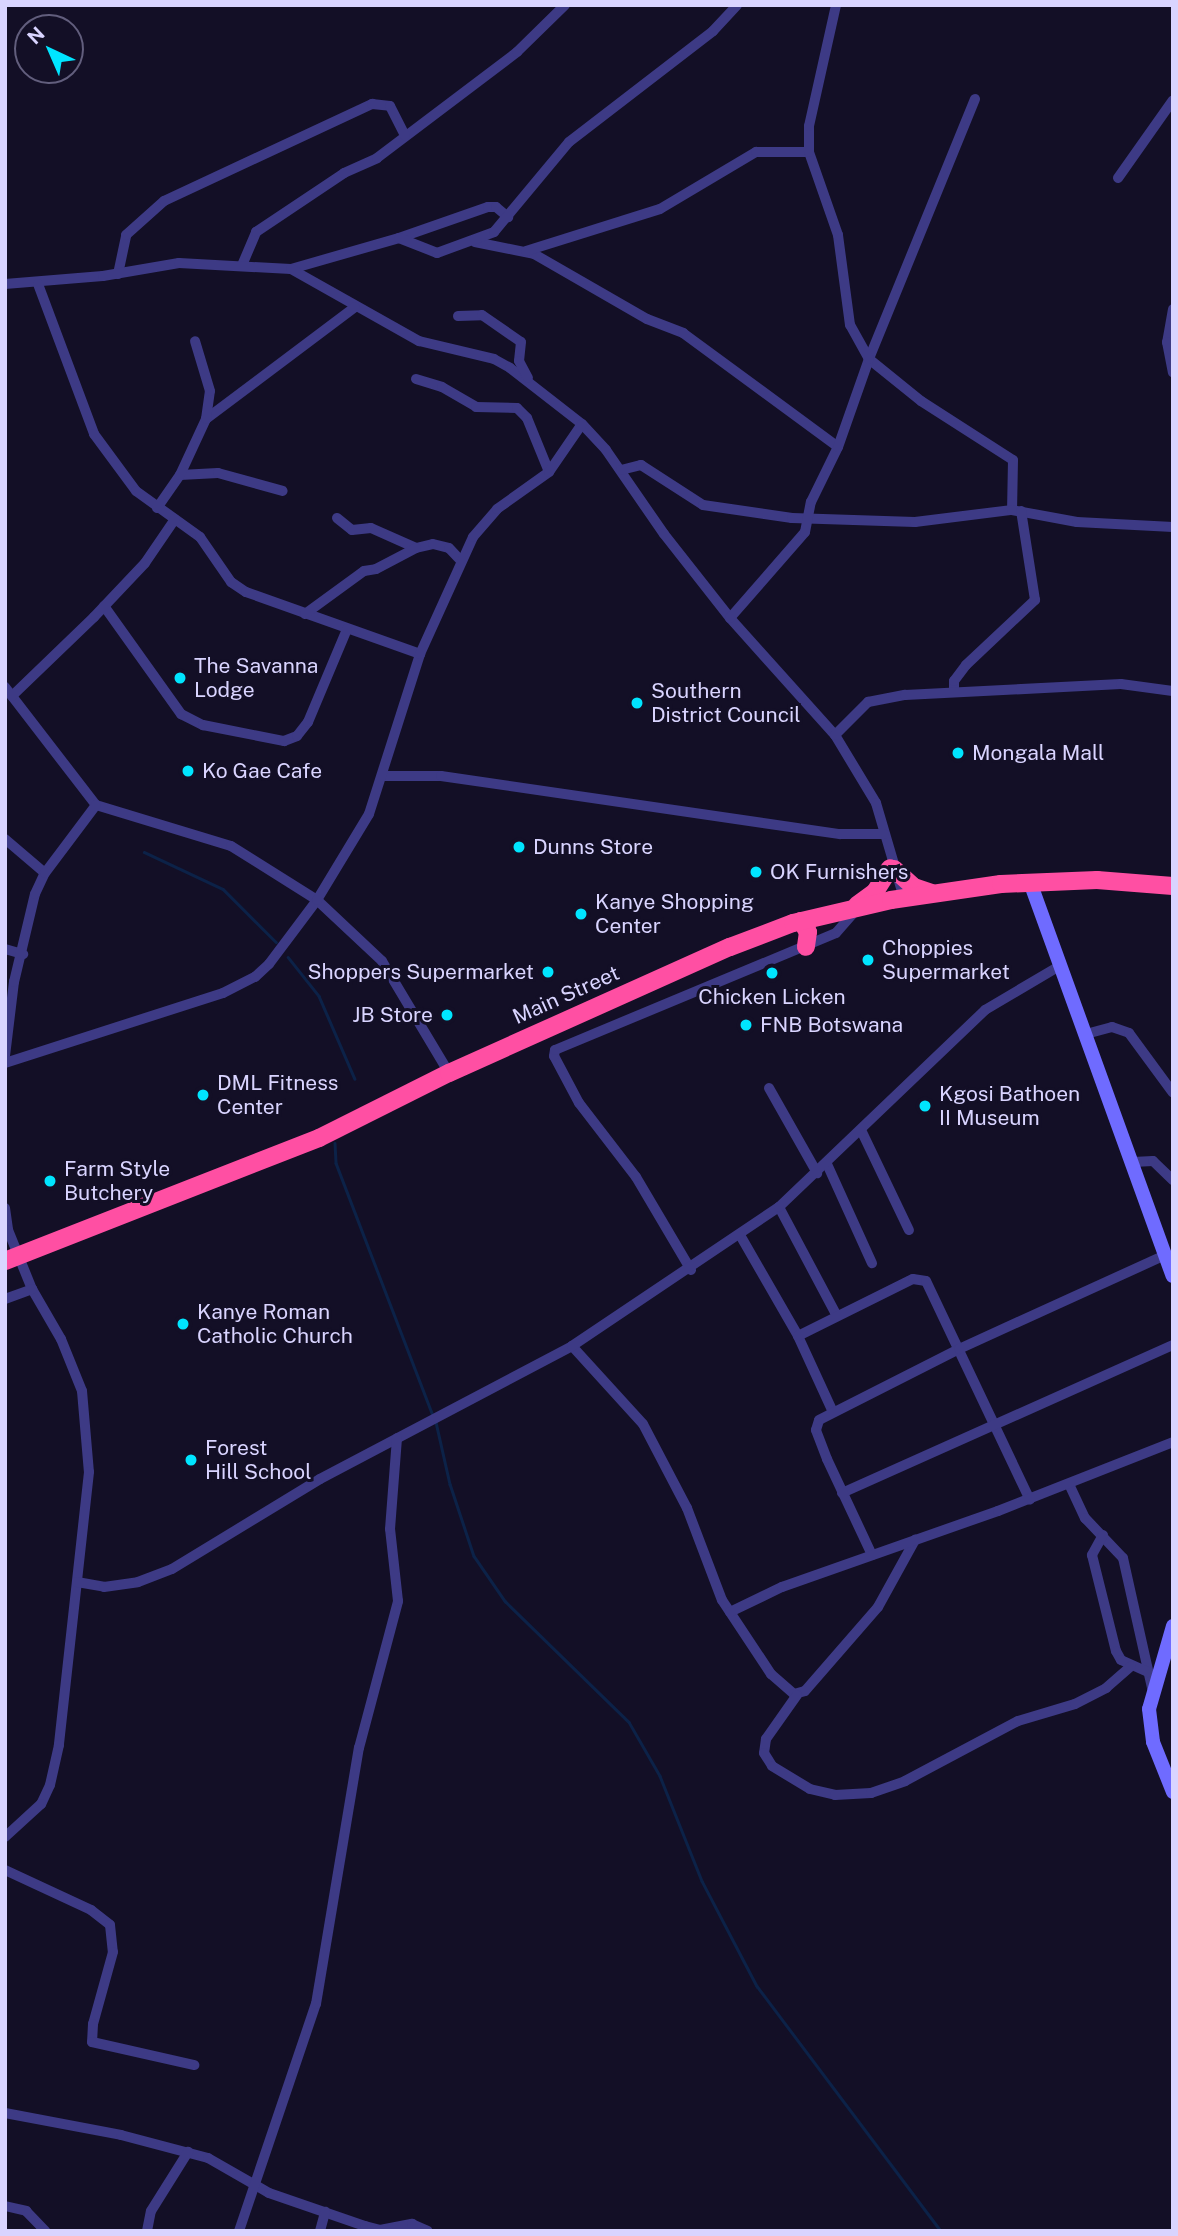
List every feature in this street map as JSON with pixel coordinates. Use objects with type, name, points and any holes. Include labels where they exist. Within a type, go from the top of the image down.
[{"type":"highway","points":[[852,909],[875,892],[892,866],[919,889],[934,893]]},
{"type":"highway","name":"Main Street","points":[[12,1259],[319,1138],[449,1073],[730,947],[801,921],[897,899],[1030,882],[1097,880],[1171,884]]},
{"type":"highway","points":[[801,921],[808,932],[806,947]]},
{"type":"street","points":[[243,263],[256,232],[344,173],[377,159],[516,52],[565,5]]},
{"type":"street","points":[[399,239],[432,254],[474,242],[494,232],[569,142],[713,31],[737,5]]},
{"type":"street","points":[[836,5],[809,125],[808,152],[838,235],[850,325],[869,359],[921,401],[1013,460],[1016,511],[1035,600],[966,665],[954,681],[954,691]]},
{"type":"street","points":[[730,618],[803,536],[806,518],[838,447],[869,359],[975,99]]},
{"type":"street","points":[[1118,178],[1173,100]]},
{"type":"street","points":[[118,274],[125,235],[164,201],[372,104],[390,106],[405,135]]},
{"type":"street","points":[[526,251],[660,209],[756,152],[808,152]]},
{"type":"street","points":[[5,284],[38,284],[179,263],[243,263],[291,269],[399,239],[488,207],[496,206],[508,217]]},
{"type":"street","points":[[474,242],[526,251],[647,320],[683,333],[838,447]]},
{"type":"street","points":[[291,269],[355,307],[427,344],[494,359],[530,382],[582,424],[621,470],[663,534],[730,618],[835,735],[866,783],[884,834],[897,899]]},
{"type":"street","points":[[38,284],[94,434],[136,491],[200,537],[231,582],[246,592],[420,654]]},
{"type":"street","points":[[206,419],[355,307]]},
{"type":"street","points":[[1173,309],[1167,342],[1173,372]]},
{"type":"street","points":[[458,316],[482,315],[521,342],[519,361],[530,382]]},
{"type":"street","points":[[157,508],[180,475],[206,419],[210,390],[195,341]]},
{"type":"street","points":[[416,379],[442,387],[476,407],[517,408],[527,418],[549,472]]},
{"type":"street","points":[[5,1063],[223,993],[255,977],[317,900],[369,814],[384,776],[420,654],[460,560],[497,509],[549,472],[582,424]]},
{"type":"street","points":[[621,470],[641,465],[703,505],[806,518],[915,522],[1016,511],[1077,522],[1173,527]]},
{"type":"street","points":[[180,475],[218,473],[283,491]]},
{"type":"street","points":[[337,518],[352,530],[372,528],[415,548]]},
{"type":"street","points":[[175,519],[145,563],[104,607],[8,691],[96,804],[185,828],[231,846],[317,900],[382,961],[449,1073]]},
{"type":"street","points":[[305,614],[364,570],[376,569],[415,548],[433,544],[449,548],[460,560]]},
{"type":"street","points":[[104,607],[181,714],[203,725],[284,741],[297,736],[308,722],[347,629]]},
{"type":"street","points":[[835,735],[868,702],[954,691],[1129,684],[1173,691]]},
{"type":"street","points":[[384,776],[441,776],[840,834],[884,834]]},
{"type":"street","points":[[5,1056],[14,982],[23,954],[35,894],[45,873],[96,804]]},
{"type":"street","points":[[5,839],[45,873]]},
{"type":"street","points":[[1030,882],[1173,1276]]},
{"type":"street","points":[[691,1270],[656,1206],[579,1103],[554,1056],[555,1050],[836,933],[852,909]]},
{"type":"street","points":[[5,949],[23,954]]},
{"type":"street","points":[[77,1582],[104,1587],[138,1582],[172,1569],[423,1422],[572,1346],[691,1270],[779,1207],[985,1010],[1061,965]]},
{"type":"street","points":[[1086,1034],[1112,1027],[1129,1033],[1173,1093]]},
{"type":"street","points":[[769,1088],[817,1173]]},
{"type":"street","points":[[861,1130],[909,1230]]},
{"type":"street","points":[[1133,1162],[1153,1161],[1173,1180]]},
{"type":"street","points":[[827,1164],[872,1263]]},
{"type":"street","points":[[779,1207],[837,1316]]},
{"type":"street","points":[[5,1208],[12,1259],[61,1339],[87,1414],[89,1472],[50,1785],[41,1804],[5,1837]]},
{"type":"street","points":[[740,1235],[798,1336],[833,1412]]},
{"type":"street","points":[[872,1555],[816,1430],[819,1420],[959,1349],[1165,1255]]},
{"type":"street","points":[[798,1336],[916,1278],[929,1285],[1030,1500]]},
{"type":"street","points":[[5,1299],[32,1289]]},
{"type":"street","points":[[842,1493],[1173,1345]]},
{"type":"street","points":[[572,1346],[643,1424],[663,1457],[730,1612],[771,1674],[797,1695]]},
{"type":"street","points":[[239,2231],[252,2181],[316,2004],[359,1748],[398,1601],[390,1529],[397,1438]]},
{"type":"street","points":[[730,1612],[782,1587],[1030,1500],[1173,1443]]},
{"type":"street","points":[[1069,1484],[1085,1518],[1123,1558],[1152,1688],[1153,1742],[1173,1792]]},
{"type":"street","points":[[1103,1535],[1093,1555],[1116,1651],[1131,1666],[1148,1672]]},
{"type":"street","points":[[915,1540],[878,1607],[797,1695],[766,1739],[764,1753],[772,1766],[810,1789],[835,1795],[872,1793],[905,1781],[1018,1721],[1075,1704],[1105,1688],[1131,1666]]},
{"type":"street","points":[[1152,1688],[1173,1626]]},
{"type":"street","points":[[5,1870],[91,1910],[110,1925],[113,1952],[93,2024],[92,2042],[194,2065]]},
{"type":"street","points":[[5,2113],[188,2152],[252,2181],[269,2193],[380,2230],[403,2229],[412,2224],[428,2231]]},
{"type":"street","points":[[147,2231],[151,2211],[188,2152]]},
{"type":"street","points":[[5,2206],[26,2211],[45,2231]]},
{"type":"street","points":[[320,2231],[325,2212]]},
{"type":"waterway","points":[[144,852],[223,889],[276,942]]},
{"type":"waterway","points":[[288,957],[319,996],[355,1079]]},
{"type":"waterway","points":[[335,1143],[336,1163],[433,1416]]},
{"type":"waterway","points":[[436,1422],[450,1484],[474,1556],[505,1601],[629,1722],[660,1776],[702,1881],[757,1986],[941,2231]]},
{"type":"place","name":"The Savanna Lodge","points":[[180,678]]},
{"type":"place","name":"Southern District Council","points":[[637,703]]},
{"type":"place","name":"Mongala Mall","points":[[958,753]]},
{"type":"place","name":"Ko Gae Cafe","points":[[188,771]]},
{"type":"place","name":"Dunns Store","points":[[519,847]]},
{"type":"place","name":"OK Furnishers","points":[[756,872]]},
{"type":"place","name":"Kanye Shopping Center","points":[[581,914]]},
{"type":"place","name":"Choppies Supermarket","points":[[868,960]]},
{"type":"place","name":"Shoppers Supermarket","points":[[548,972]]},
{"type":"place","name":"Chicken Licken","points":[[772,973]]},
{"type":"place","name":"JB Store","points":[[447,1015]]},
{"type":"place","name":"FNB Botswana","points":[[746,1025]]},
{"type":"place","name":"DML Fitness Center","points":[[203,1095]]},
{"type":"place","name":"Kgosi Bathoen II Museum","points":[[925,1106]]},
{"type":"place","name":"Farm Style Butchery","points":[[50,1181]]},
{"type":"place","name":"Kanye Roman Catholic Church","points":[[183,1324]]},
{"type":"place","name":"Forest Hill School","points":[[191,1460]]}]
